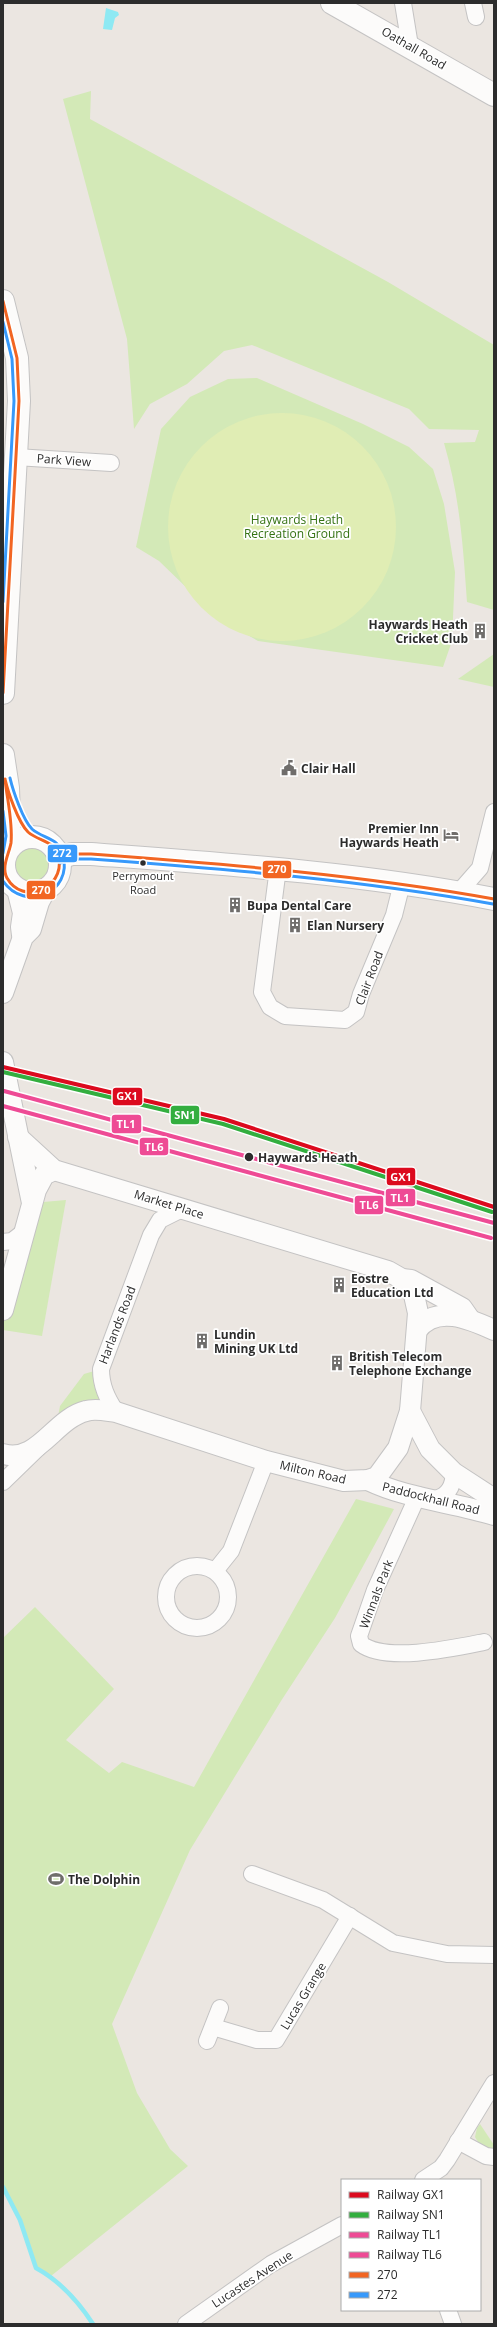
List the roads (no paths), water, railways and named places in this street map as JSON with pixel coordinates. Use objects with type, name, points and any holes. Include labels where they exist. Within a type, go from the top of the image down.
[{"type":"main road","name":"Oathall Road","points":[[332,3],[494,95]]},
{"type":"main road","points":[[3,693],[19,379],[4,308]]},
{"type":"main road","points":[[3,756],[8,788],[5,858],[9,881],[26,892],[36,892],[46,889],[58,876],[59,858],[50,843],[32,836],[26,829],[8,788]]},
{"type":"main road","points":[[6,846],[32,836]]},
{"type":"main road","points":[[59,858],[72,854],[90,854],[278,868],[402,883],[494,899]]},
{"type":"street","points":[[403,3],[410,46]]},
{"type":"street","name":"Park View","points":[[16,457],[111,463]]},
{"type":"street","points":[[459,892],[480,868],[494,812]]},
{"type":"street","name":"Clair Road","points":[[278,868],[262,992],[270,1007],[285,1016],[345,1020],[356,1012],[361,994],[394,915],[402,883]]},
{"type":"street","points":[[9,881],[23,912],[21,927],[23,937]]},
{"type":"street","points":[[3,993],[23,937],[31,929],[39,902],[46,889]]},
{"type":"street","points":[[3,1062],[32,1203]]},
{"type":"street","name":"Market Place","points":[[18,1137],[54,1170],[380,1269],[402,1279],[411,1280],[462,1308],[469,1318]]},
{"type":"street","points":[[4,1298],[25,1231],[32,1203],[44,1175],[54,1170]]},
{"type":"street","name":"Harlands Road","points":[[116,1412],[107,1398],[101,1382],[101,1369],[151,1235],[160,1220],[182,1209]]},
{"type":"street","points":[[3,1242],[12,1241],[25,1231]]},
{"type":"street","points":[[368,1480],[381,1473],[398,1448],[410,1411],[417,1330],[416,1303],[402,1279]]},
{"type":"street","points":[[417,1330],[422,1324],[433,1317],[440,1315],[469,1318],[494,1330]]},
{"type":"street","points":[[3,1482],[43,1443],[56,1427],[87,1410],[116,1412]]},
{"type":"street","name":"Paddockhall Road","points":[[410,1411],[430,1448],[454,1473],[494,1499]]},
{"type":"street","name":"Milton Road","points":[[116,1412],[266,1461],[344,1481],[368,1480]]},
{"type":"street","points":[[3,1454],[14,1457],[43,1443]]},
{"type":"street","points":[[215,1571],[231,1551],[266,1461]]},
{"type":"street","points":[[427,1497],[443,1497],[450,1489],[454,1473]]},
{"type":"street","name":"Paddockhall Road","points":[[368,1480],[494,1515]]},
{"type":"street","name":"Winnals Park","points":[[427,1497],[375,1590],[359,1636],[361,1644],[367,1649],[386,1652],[429,1652],[484,1642]]},
{"type":"street","points":[[252,1874],[324,1900],[394,1943],[447,1954],[494,1955]]},
{"type":"street","name":"Lucas Grange","points":[[220,2008],[210,2034],[257,2040],[276,2040],[350,1916]]},
{"type":"street","points":[[430,2178],[447,2160],[494,2083]]},
{"type":"street","points":[[458,2141],[486,2156],[494,2157]]},
{"type":"street","name":"Lucastes Avenue","points":[[186,2324],[271,2264],[341,2226]]},
{"type":"street","points":[[448,2311],[453,2324]]},
{"type":"water","points":[[106,8],[118,12],[119,15],[115,18],[112,30],[103,29]]},
{"type":"waterway","points":[[3,2187],[20,2220],[36,2268],[61,2285],[81,2307],[93,2324]]},
{"type":"rail line","name":"GX1","points":[[3,1067],[224,1119],[494,1207]]},
{"type":"rail line","name":"SN1","points":[[3,1072],[223,1124],[492,1212]]},
{"type":"rail line","name":"TL1","points":[[4,1091],[494,1223]]},
{"type":"rail line","name":"TL6","points":[[3,1106],[491,1238]]},
{"type":"place","name":"Haywards Heath Cricket Club","points":[[480,631]]},
{"type":"place","name":"Clair Hall","points":[[289,768]]},
{"type":"place","name":"Premier Inn Haywards Heath","points":[[451,835]]},
{"type":"place","name":"Perrymount Road","points":[[143,863]]},
{"type":"place","name":"Bupa Dental Care","points":[[235,905]]},
{"type":"place","name":"Elan Nursery","points":[[295,925]]},
{"type":"place","name":"Haywards Heath","points":[[249,1157]]},
{"type":"place","name":"Eostre Education Ltd","points":[[339,1285]]},
{"type":"place","name":"Lundin Mining UK Ltd","points":[[202,1341]]},
{"type":"place","name":"British Telecom Telephone Exchange","points":[[337,1363]]},
{"type":"place","name":"The Dolphin","points":[[56,1879]]},
{"type":"park label","name":"Haywards Heath Recreation Ground","points":[[297,526]]}]
